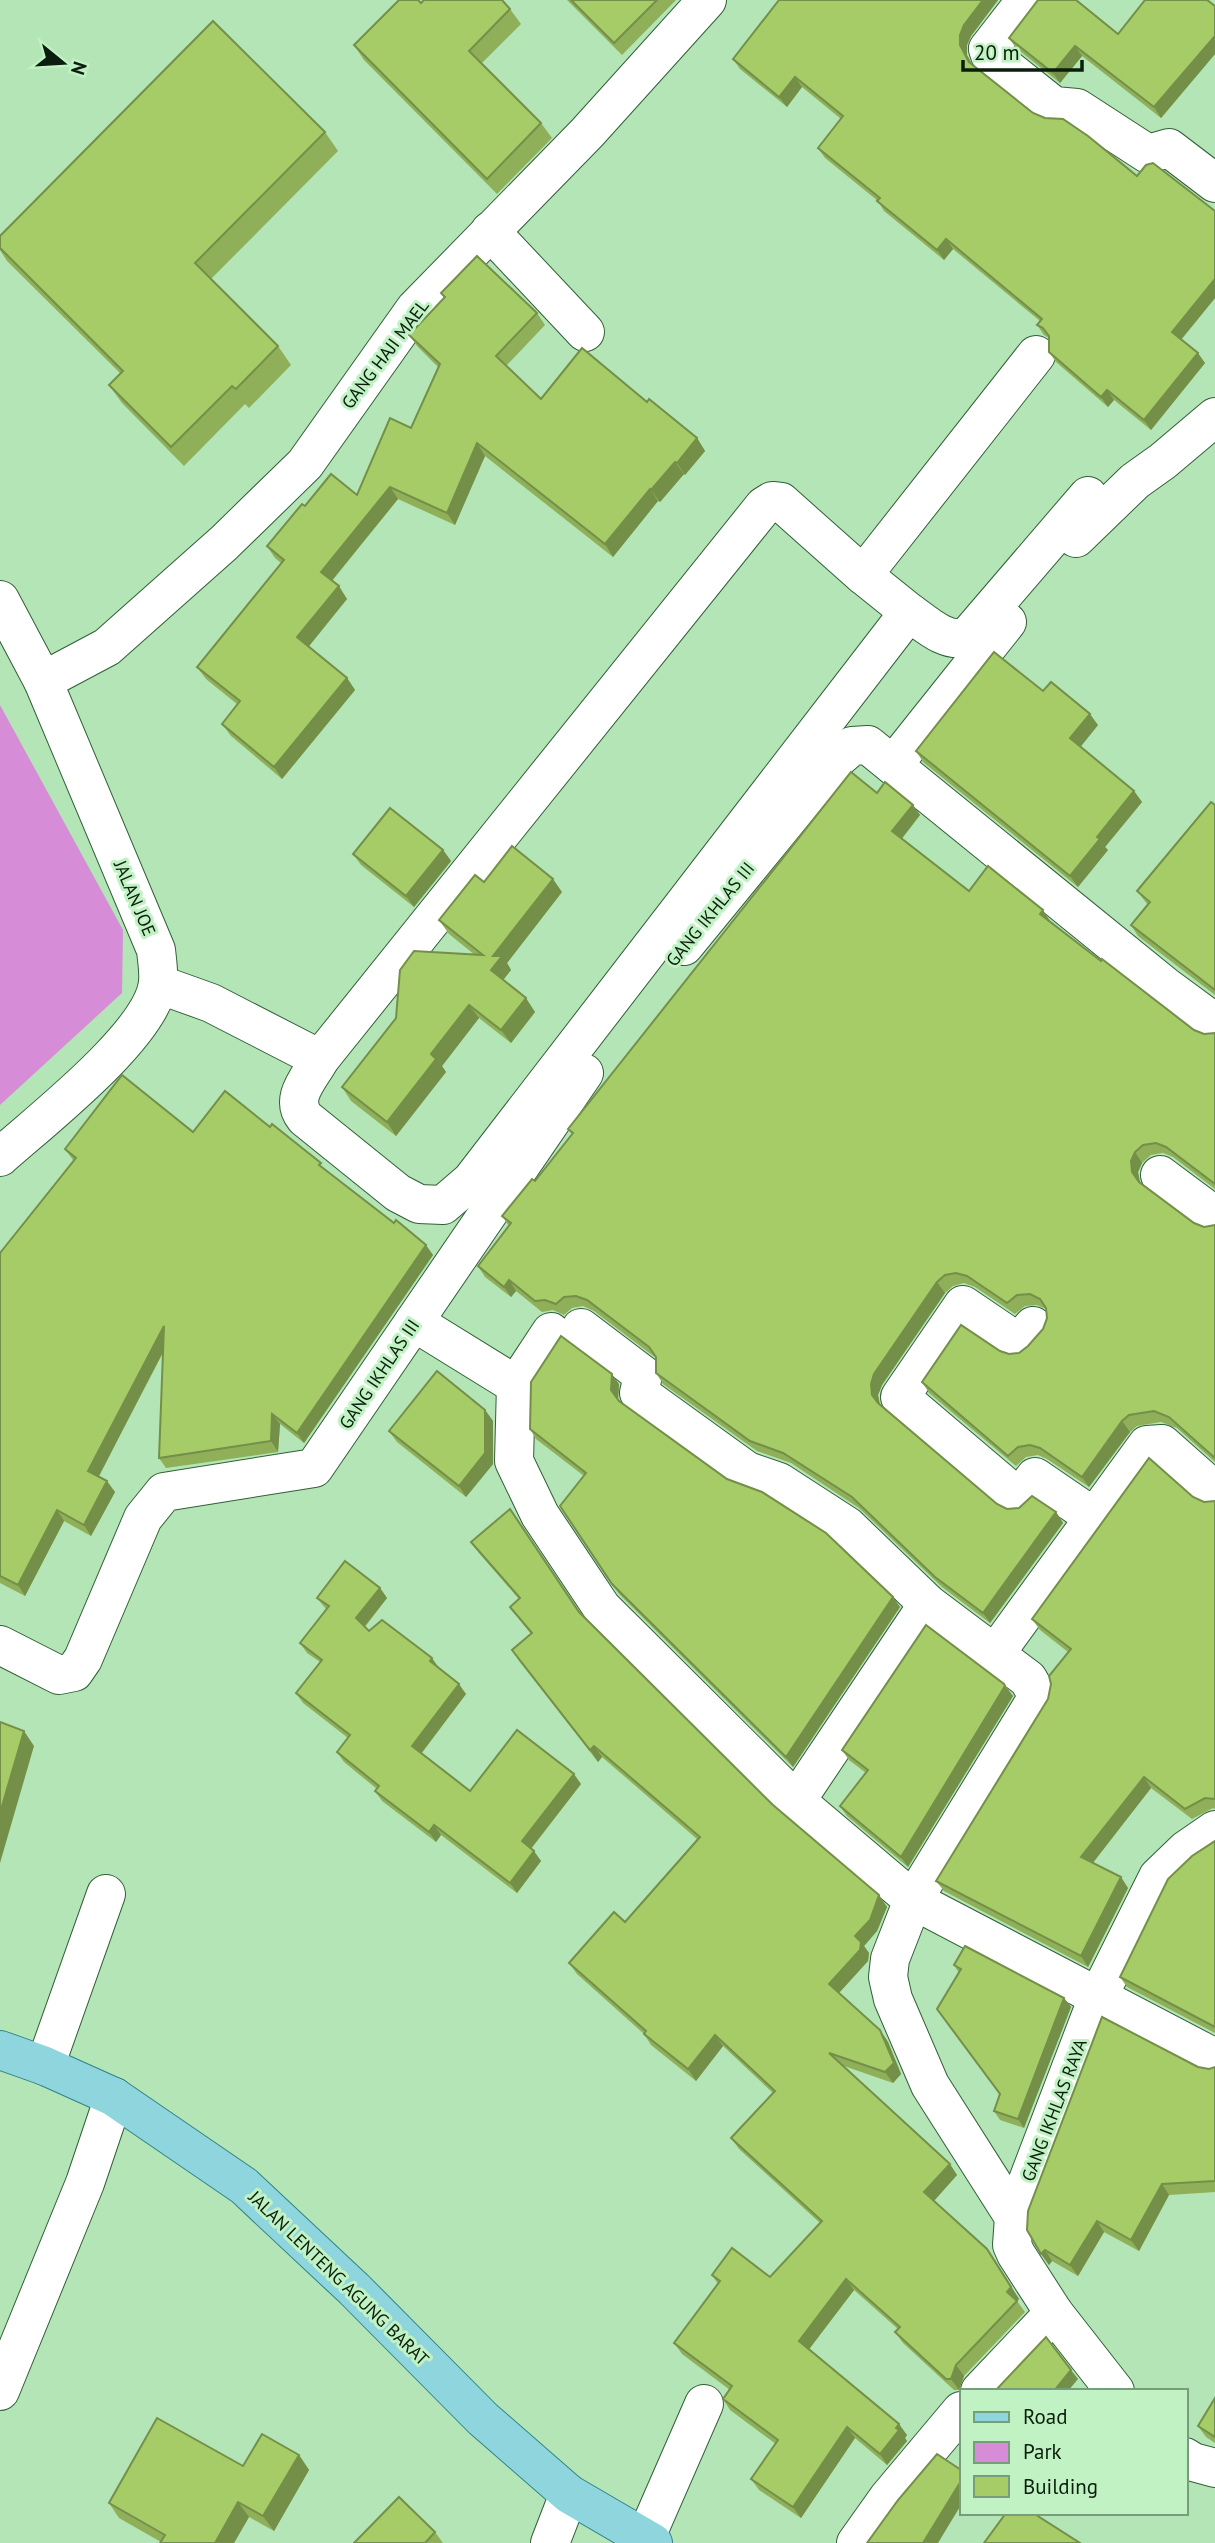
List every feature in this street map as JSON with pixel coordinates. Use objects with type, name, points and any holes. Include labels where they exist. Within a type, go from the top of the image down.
[{"type":"main road","name":"JALAN LENTENG AGUNG BARAT","points":[[0,2050],[45,2066],[114,2097],[244,2186],[354,2289],[483,2419],[569,2494],[649,2541]]},
{"type":"street","name":"GANG HAJI MAEL","points":[[43,681],[107,647],[224,542],[305,464],[415,309],[587,133],[707,0]]},
{"type":"street","points":[[1026,0],[988,49],[990,55],[1054,106],[1077,108],[1148,153],[1169,148],[1215,183]]},
{"type":"street","points":[[490,231],[584,332]]},
{"type":"street","points":[[863,575],[1036,355]]},
{"type":"street","points":[[893,765],[1070,544],[1135,481],[1215,417]]},
{"type":"street","points":[[909,612],[471,1181],[443,1205],[419,1205],[398,1193],[298,1110],[297,1100],[320,1059],[764,506],[772,501],[781,502],[909,612],[945,636],[958,640],[967,637],[1088,496]]},
{"type":"street","name":"JALAN JOE","points":[[0,600],[43,681],[156,950],[158,984],[143,1019],[113,1056],[0,1157]]},
{"type":"street","name":"GANG IKHLAS III","points":[[0,1645],[58,1675],[74,1672],[83,1659],[143,1518],[164,1492],[314,1468],[611,1034],[838,758],[852,746],[868,745],[1215,1023]]},
{"type":"street","points":[[158,984],[211,1003],[320,1059]]},
{"type":"street","points":[[1160,1175],[1215,1216]]},
{"type":"street","points":[[1033,1326],[1019,1343],[963,1305],[900,1397],[1019,1498],[1035,1477],[1095,1517]]},
{"type":"street","points":[[414,1322],[516,1385]]},
{"type":"street","points":[[1014,2217],[930,2085],[893,1999],[888,1977],[890,1959],[914,1900],[1037,1698],[1033,1685],[928,1604],[847,1526],[779,1482],[747,1471],[639,1393],[643,1375],[566,1330],[516,1385],[514,1461],[540,1515],[602,1608],[796,1801],[914,1900],[1215,2058]]},
{"type":"street","points":[[995,1654],[1147,1445],[1162,1444],[1215,1491]]},
{"type":"street","points":[[796,1801],[928,1604]]},
{"type":"street","name":"GANG IKHLAS RAYA","points":[[1113,2389],[1054,2313],[1016,2254],[1012,2245],[1014,2217],[1098,1997],[1158,1877],[1186,1850],[1215,1830]]},
{"type":"street","points":[[45,2066],[106,1894]]},
{"type":"street","points":[[0,2390],[85,2183],[114,2097]]},
{"type":"street","points":[[982,2389],[1054,2313]]},
{"type":"street","points":[[649,2541],[704,2404]]},
{"type":"street","points":[[856,2543],[929,2446],[960,2412]]},
{"type":"street","points":[[1187,2458],[1215,2468]]},
{"type":"street","points":[[550,2543],[569,2494]]},
{"type":"green space","points":[[0,705],[123,930],[122,993],[0,1105]]},
{"type":"building","points":[[399,0],[418,0],[421,3],[424,0],[502,0],[510,9],[469,51],[541,123],[487,179],[354,45]]},
{"type":"building","points":[[571,0],[657,0],[614,43]]},
{"type":"building","points":[[779,0],[983,0],[964,25],[960,35],[960,45],[969,62],[1033,113],[1045,118],[1063,119],[1137,176],[1146,165],[1153,163],[1215,211],[1215,279],[1172,332],[1198,353],[1144,420],[1107,390],[1101,397],[1049,352],[1049,336],[1037,325],[1042,319],[946,239],[937,250],[877,201],[880,198],[818,148],[843,116],[795,77],[779,97],[733,59]]},
{"type":"building","points":[[1038,0],[1076,0],[1118,34],[1145,0],[1207,0],[1215,6],[1215,36],[1154,107],[1075,46],[1053,73],[1009,38]]},
{"type":"building","points":[[213,21],[325,132],[195,263],[278,346],[236,389],[232,386],[171,447],[109,385],[123,371],[0,248],[0,236]]},
{"type":"building","points":[[477,256],[537,313],[496,356],[541,399],[582,348],[647,402],[649,399],[697,438],[605,544],[477,443],[447,513],[390,487],[321,572],[339,586],[297,637],[347,678],[274,767],[222,724],[240,701],[197,667],[284,560],[267,546],[302,504],[305,506],[331,474],[357,495],[390,418],[411,428],[440,364],[409,335],[445,297],[441,293]]},
{"type":"building","points":[[994,652],[1043,691],[1051,682],[1090,714],[1070,738],[1134,791],[1070,876],[916,751]]},
{"type":"building","points":[[851,772],[877,793],[885,782],[913,805],[892,831],[969,891],[988,866],[1043,910],[1040,914],[1194,1030],[1204,1034],[1215,1033],[1215,1184],[1166,1147],[1156,1143],[1143,1145],[1135,1152],[1131,1161],[1132,1172],[1139,1182],[1194,1223],[1204,1227],[1215,1225],[1215,1458],[1169,1417],[1154,1411],[1129,1415],[1122,1421],[1082,1477],[1040,1448],[1030,1445],[1018,1447],[1008,1456],[922,1382],[961,1325],[1000,1351],[1019,1353],[1043,1329],[1047,1318],[1046,1308],[1040,1299],[1030,1294],[1017,1295],[1007,1303],[967,1276],[956,1273],[945,1275],[937,1282],[874,1374],[872,1395],[878,1403],[997,1504],[1007,1509],[1019,1508],[1032,1496],[1056,1512],[983,1613],[935,1577],[852,1497],[783,1453],[750,1441],[656,1373],[656,1357],[649,1347],[587,1300],[576,1296],[564,1297],[556,1304],[545,1300],[535,1301],[509,1280],[504,1287],[478,1266],[511,1223],[502,1216],[532,1179],[535,1181],[573,1133],[568,1129]]},
{"type":"building","points":[[1211,802],[1215,805],[1215,990],[1131,925],[1150,902],[1137,891]]},
{"type":"building","points":[[390,808],[443,850],[406,896],[353,854]]},
{"type":"building","points":[[512,846],[553,879],[493,956],[502,956],[491,970],[526,998],[501,1030],[469,1005],[431,1054],[436,1059],[387,1122],[342,1087],[396,1018],[400,970],[414,951],[483,955],[439,920],[475,875],[484,882]]},
{"type":"building","points":[[122,1075],[193,1132],[225,1091],[270,1127],[272,1124],[321,1163],[319,1165],[426,1245],[297,1433],[272,1414],[271,1441],[159,1458],[164,1326],[88,1471],[107,1481],[84,1525],[57,1510],[18,1585],[0,1576],[0,1253],[76,1158],[65,1149]]},
{"type":"building","points":[[561,1336],[612,1374],[611,1390],[619,1401],[727,1479],[762,1492],[826,1533],[893,1597],[786,1757],[612,1584],[560,1506],[586,1473],[530,1429],[531,1382]]},
{"type":"building","points":[[437,1371],[485,1410],[485,1453],[459,1486],[389,1431]]},
{"type":"building","points":[[1149,1458],[1193,1497],[1204,1502],[1215,1501],[1215,1799],[1205,1798],[1185,1809],[1144,1777],[1081,1857],[1121,1877],[1081,1956],[936,1881],[1048,1699],[1051,1684],[1049,1676],[1071,1649],[1032,1619]]},
{"type":"building","points":[[510,1509],[579,1612],[773,1805],[879,1895],[870,1920],[855,1936],[861,1942],[860,1950],[829,1984],[880,2030],[894,2063],[885,2072],[829,2053],[950,2164],[924,2192],[987,2249],[1011,2287],[1007,2292],[1017,2301],[956,2365],[951,2379],[946,2379],[895,2332],[900,2327],[846,2279],[799,2341],[899,2424],[896,2428],[899,2430],[880,2454],[847,2427],[793,2507],[751,2479],[778,2440],[723,2399],[732,2386],[674,2343],[720,2281],[712,2275],[732,2248],[770,2277],[822,2221],[731,2138],[775,2091],[715,2035],[688,2069],[644,2034],[646,2031],[569,1963],[614,1912],[625,1922],[700,1837],[594,1746],[590,1750],[512,1650],[532,1633],[510,1607],[520,1598],[471,1542]]},
{"type":"building","points":[[345,1561],[380,1588],[356,1618],[369,1631],[382,1620],[432,1658],[430,1661],[459,1684],[412,1746],[470,1791],[517,1730],[574,1774],[522,1841],[534,1851],[510,1883],[434,1825],[429,1832],[375,1791],[379,1786],[337,1752],[350,1735],[296,1693],[322,1660],[300,1643],[329,1606],[317,1598]]},
{"type":"building","points":[[926,1625],[1005,1686],[901,1857],[840,1806],[868,1770],[842,1750]]},
{"type":"building","points":[[0,1722],[24,1731],[0,1813]]},
{"type":"building","points":[[1215,1841],[1215,2027],[1120,1977],[1168,1879],[1192,1856]]},
{"type":"building","points":[[965,1946],[1064,1998],[1018,2119],[994,2111],[1000,2094],[937,2009],[961,1969],[954,1965]]},
{"type":"building","points":[[1102,2017],[1198,2067],[1215,2067],[1215,2181],[1162,2184],[1131,2240],[1097,2221],[1070,2265],[1045,2250],[1041,2254],[1027,2230],[1028,2211]]},
{"type":"building","points":[[1046,2337],[1071,2370],[1056,2389],[997,2389]]},
{"type":"building","points":[[1215,2398],[1215,2437],[1198,2426]]},
{"type":"building","points":[[157,2418],[243,2466],[262,2434],[299,2455],[263,2516],[238,2502],[215,2543],[160,2543],[165,2535],[109,2503]]},
{"type":"building","points":[[937,2454],[960,2469],[960,2483],[923,2543],[867,2543],[898,2500]]},
{"type":"building","points":[[399,2497],[435,2532],[425,2543],[354,2543]]},
{"type":"building","points":[[1005,2515],[1036,2515],[1080,2543],[984,2543]]}]
